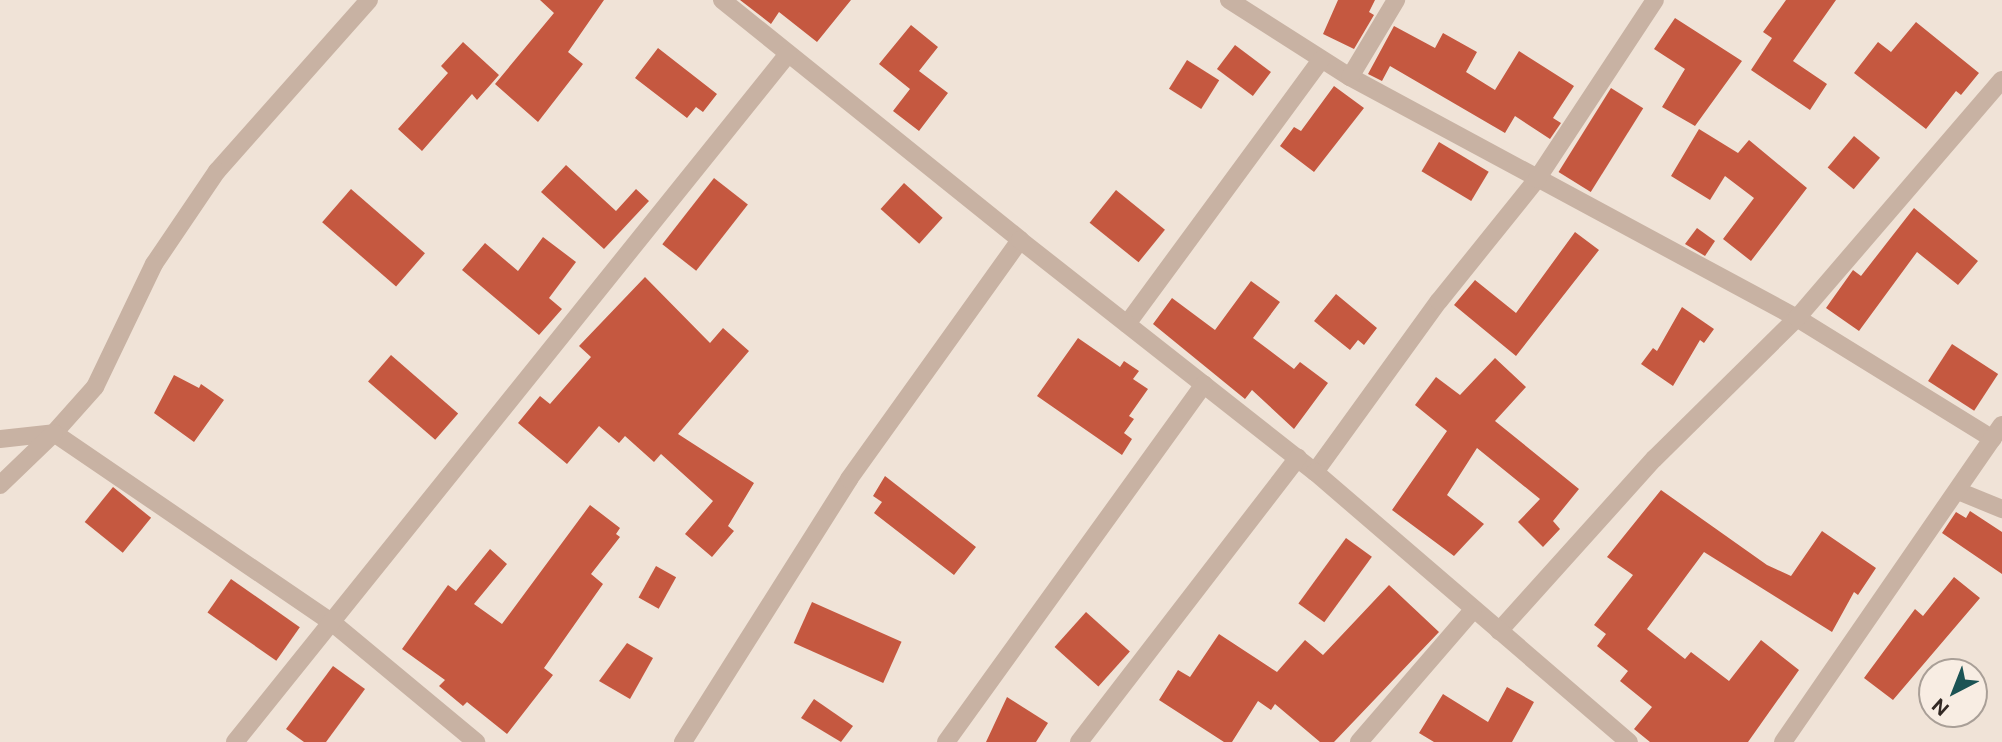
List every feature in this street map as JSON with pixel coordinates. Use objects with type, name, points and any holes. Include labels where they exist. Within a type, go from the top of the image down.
[{"type":"street","points":[[0,485],[54,433],[95,387],[154,264],[217,172],[369,0]]},
{"type":"street","points":[[722,0],[1020,240],[1298,458],[1629,742]]},
{"type":"street","points":[[1229,0],[1350,77],[1797,318],[1997,432],[1783,742]]},
{"type":"street","points":[[1350,77],[1396,0]]},
{"type":"street","points":[[1315,472],[1439,301],[1537,179],[1655,0]]},
{"type":"street","points":[[235,742],[334,624],[788,54]]},
{"type":"street","points":[[1127,324],[1321,60]]},
{"type":"street","points":[[1499,631],[1654,459],[1797,318],[2002,80]]},
{"type":"street","points":[[683,742],[849,479],[1020,240]]},
{"type":"street","points":[[946,742],[1204,384]]},
{"type":"street","points":[[0,439],[54,433],[334,624],[476,742]]},
{"type":"street","points":[[1079,742],[1298,458]]},
{"type":"street","points":[[1958,491],[2002,509]]},
{"type":"street","points":[[1359,742],[1474,610]]},
{"type":"building","points":[[540,0],[604,0],[568,52],[583,64],[538,122],[495,84],[554,13]]},
{"type":"building","points":[[740,0],[851,0],[817,42],[779,12],[771,24]]},
{"type":"building","points":[[1338,0],[1375,0],[1369,12],[1374,15],[1354,49],[1323,34]]},
{"type":"building","points":[[1786,0],[1836,0],[1793,61],[1827,84],[1810,110],[1751,70],[1772,38],[1763,32]]},
{"type":"building","points":[[1675,18],[1742,61],[1695,126],[1662,107],[1685,69],[1654,49]]},
{"type":"building","points":[[1916,22],[1979,73],[1961,95],[1956,91],[1926,129],[1854,73],[1878,42],[1891,52]]},
{"type":"building","points":[[911,25],[938,47],[919,71],[948,93],[919,131],[893,111],[910,89],[879,64]]},
{"type":"building","points":[[1394,26],[1435,48],[1443,33],[1477,52],[1466,72],[1495,90],[1519,51],[1574,86],[1553,118],[1561,123],[1550,139],[1515,116],[1505,133],[1390,66],[1382,81],[1368,74]]},
{"type":"building","points":[[463,42],[499,75],[477,100],[472,94],[422,151],[398,129],[448,73],[441,66]]},
{"type":"building","points":[[1235,45],[1271,72],[1253,96],[1217,69]]},
{"type":"building","points":[[658,48],[717,94],[703,112],[696,107],[687,118],[635,78]]},
{"type":"building","points":[[1187,60],[1219,80],[1201,109],[1169,89]]},
{"type":"building","points":[[1334,86],[1364,108],[1314,172],[1280,146],[1294,127],[1301,131]]},
{"type":"building","points":[[1611,88],[1643,108],[1591,192],[1559,172]]},
{"type":"building","points":[[1699,129],[1738,153],[1749,140],[1807,188],[1751,261],[1723,239],[1754,198],[1725,176],[1710,200],[1671,176]]},
{"type":"building","points":[[1854,136],[1880,158],[1854,189],[1828,167]]},
{"type":"building","points":[[1439,142],[1489,172],[1471,201],[1421,171]]},
{"type":"building","points":[[566,165],[616,211],[636,189],[649,201],[604,249],[541,192]]},
{"type":"building","points":[[714,178],[748,204],[696,271],[662,244]]},
{"type":"building","points":[[904,183],[943,218],[919,244],[881,209]]},
{"type":"building","points":[[351,189],[425,253],[396,287],[322,222]]},
{"type":"building","points":[[1116,190],[1165,230],[1139,262],[1090,223]]},
{"type":"building","points":[[1914,208],[1978,261],[1958,285],[1917,252],[1859,331],[1826,308],[1853,270],[1861,276]]},
{"type":"building","points":[[1697,228],[1715,241],[1705,256],[1685,244]]},
{"type":"building","points":[[1575,232],[1599,250],[1516,356],[1454,305],[1475,280],[1516,313]]},
{"type":"building","points":[[543,237],[576,262],[549,298],[562,309],[539,335],[462,270],[485,243],[518,271]]},
{"type":"building","points":[[645,277],[710,343],[723,328],[749,351],[678,434],[754,483],[728,526],[734,531],[712,557],[685,534],[713,501],[661,454],[654,462],[625,436],[619,443],[599,426],[567,464],[518,423],[540,396],[550,404],[591,357],[579,346]]},
{"type":"building","points":[[1251,281],[1280,302],[1253,338],[1294,369],[1300,362],[1328,383],[1294,429],[1252,390],[1245,399],[1153,324],[1172,298],[1215,330]]},
{"type":"building","points":[[1336,294],[1377,328],[1364,345],[1358,340],[1350,350],[1314,321]]},
{"type":"building","points":[[1682,307],[1714,329],[1704,343],[1700,340],[1673,386],[1641,364],[1653,348],[1657,351]]},
{"type":"building","points":[[1078,338],[1120,367],[1124,361],[1139,371],[1133,379],[1148,389],[1129,416],[1134,419],[1124,433],[1132,439],[1122,455],[1037,396]]},
{"type":"building","points":[[1952,344],[1998,374],[1974,411],[1928,381]]},
{"type":"building","points":[[391,355],[458,413],[435,440],[368,381]]},
{"type":"building","points":[[1495,358],[1526,387],[1495,421],[1579,489],[1553,521],[1560,529],[1543,547],[1518,522],[1540,499],[1477,448],[1447,495],[1484,524],[1454,556],[1392,510],[1447,431],[1415,405],[1436,377],[1460,395]]},
{"type":"building","points":[[174,375],[199,388],[201,384],[224,400],[194,442],[154,413]]},
{"type":"building","points":[[885,476],[976,547],[954,575],[874,513],[882,502],[873,496]]},
{"type":"building","points":[[113,487],[151,518],[123,553],[85,522]]},
{"type":"building","points":[[1661,490],[1767,565],[1791,576],[1822,531],[1876,568],[1858,595],[1854,592],[1832,632],[1704,552],[1647,629],[1685,659],[1691,652],[1729,681],[1761,640],[1799,670],[1748,742],[1650,742],[1634,729],[1652,707],[1620,681],[1628,671],[1597,646],[1606,634],[1594,625],[1633,575],[1607,557]]},
{"type":"building","points":[[590,505],[620,528],[616,534],[620,537],[591,574],[603,584],[544,668],[553,675],[507,734],[467,702],[463,706],[439,686],[445,680],[402,649],[448,585],[456,591],[490,549],[507,564],[474,604],[502,624]]},
{"type":"building","points":[[1970,511],[2002,532],[2002,574],[1942,533],[1956,512],[1966,518]]},
{"type":"building","points":[[1346,538],[1372,557],[1324,622],[1298,604]]},
{"type":"building","points":[[656,566],[676,577],[659,609],[639,597]]},
{"type":"building","points":[[1954,577],[1980,598],[1929,658],[1918,658],[1918,671],[1893,700],[1864,678],[1915,609],[1923,616]]},
{"type":"building","points":[[231,579],[300,627],[276,661],[207,613]]},
{"type":"building","points":[[1389,585],[1439,632],[1334,742],[1320,742],[1275,704],[1271,710],[1258,701],[1232,742],[1224,742],[1159,700],[1178,670],[1190,677],[1219,634],[1277,672],[1305,640],[1323,655]]},
{"type":"building","points":[[812,602],[902,642],[883,683],[794,643]]},
{"type":"building","points":[[1086,612],[1130,651],[1098,686],[1055,647]]},
{"type":"building","points":[[627,643],[653,658],[630,699],[599,681]]},
{"type":"building","points":[[333,666],[365,689],[326,742],[304,742],[286,729]]},
{"type":"building","points":[[1507,687],[1534,702],[1512,742],[1434,742],[1419,733],[1443,694],[1488,722]]},
{"type":"building","points":[[1007,697],[1048,723],[1036,742],[986,742]]},
{"type":"building","points":[[814,699],[853,726],[841,742],[801,718]]}]
